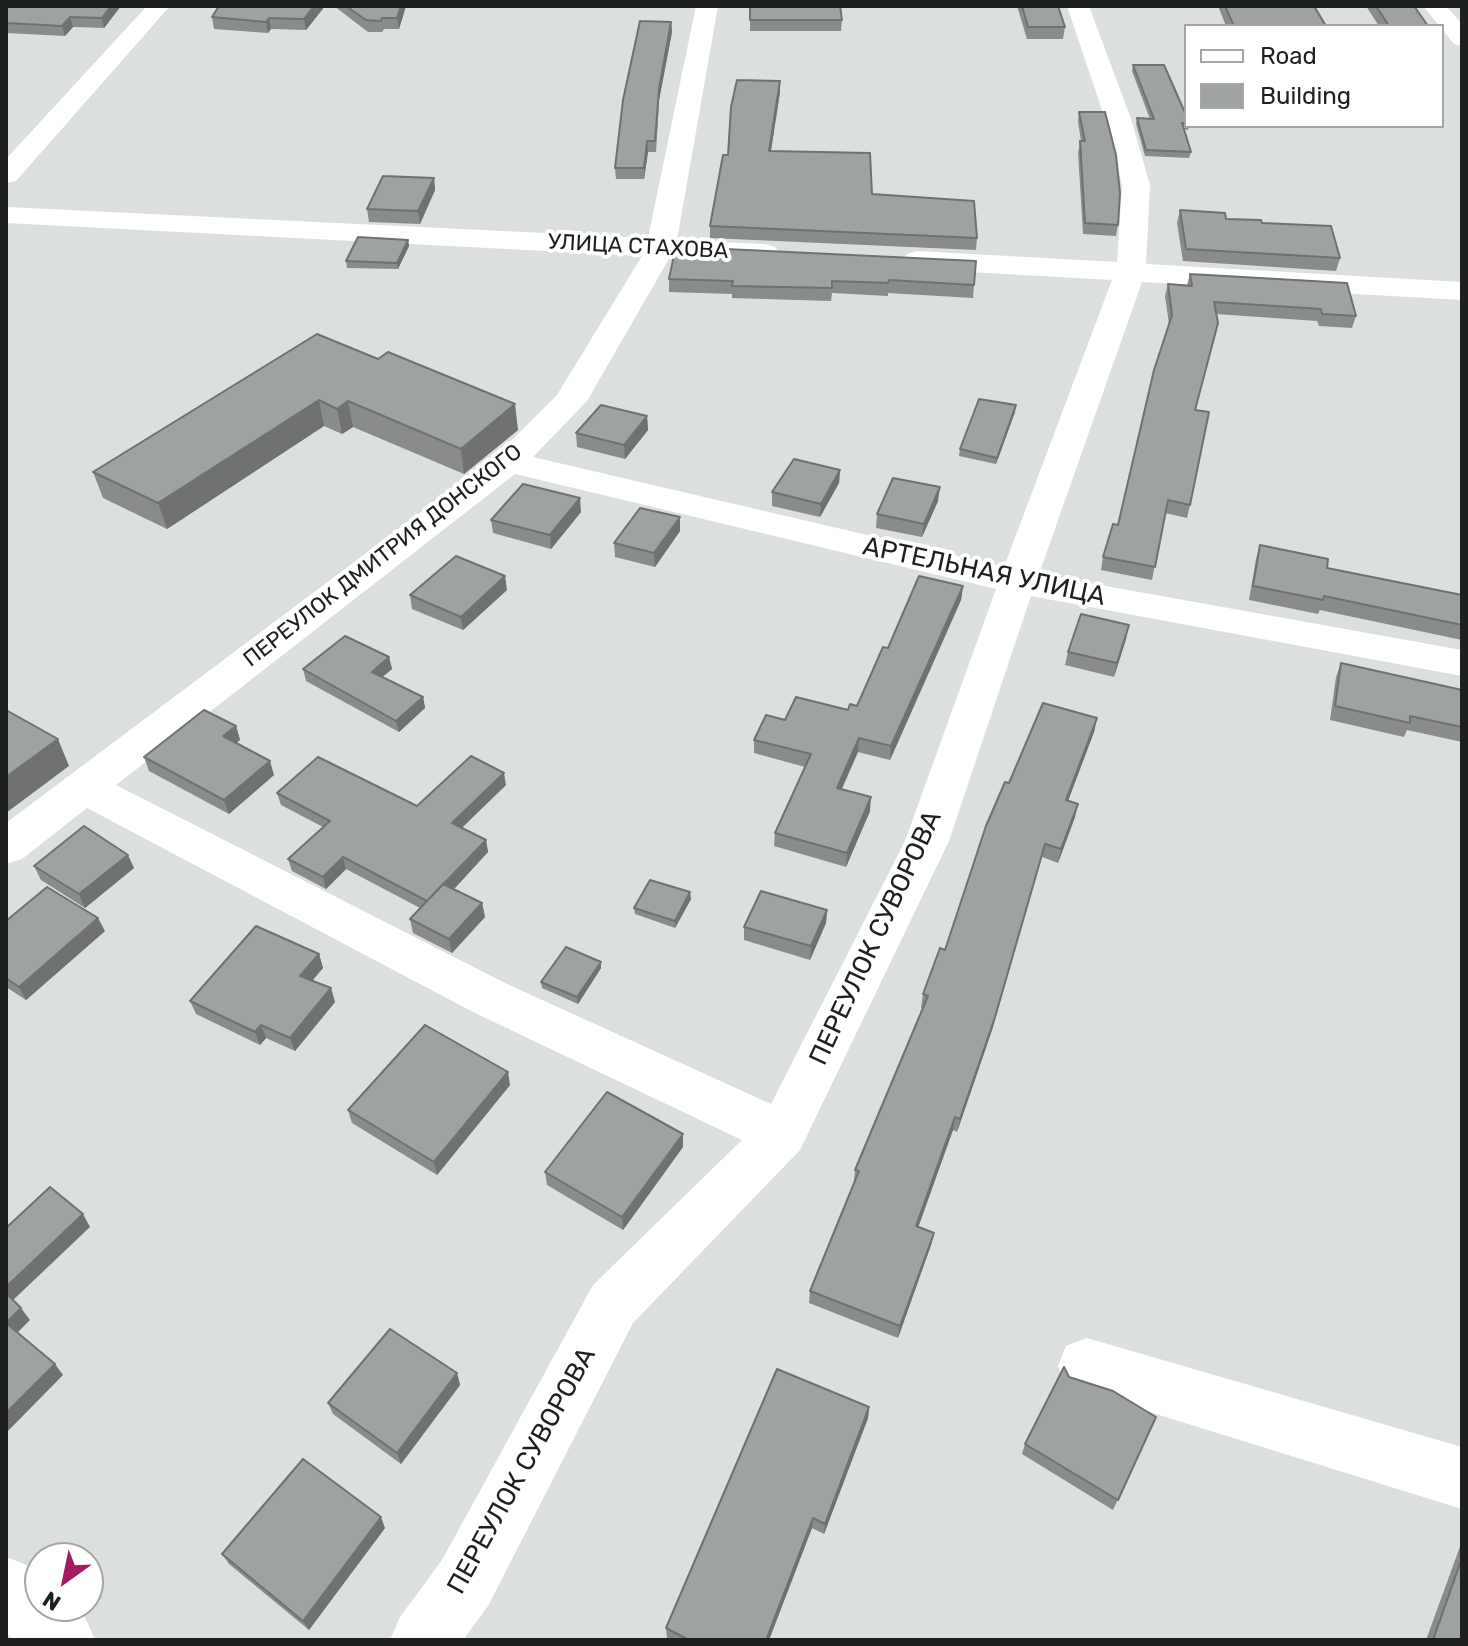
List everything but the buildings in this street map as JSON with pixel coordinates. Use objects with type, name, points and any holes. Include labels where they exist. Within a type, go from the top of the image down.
[{"type":"street","points":[[6,175],[159,6]]},
{"type":"street","name":"ПЕРЕУЛОК ДМИТРИЯ ДОНСКОГО","points":[[6,847],[509,462],[570,401],[661,248],[707,6]]},
{"type":"street","name":"ПЕРЕУЛОК СУВОРОВА","points":[[423,1640],[465,1583],[613,1304],[782,1134],[927,841],[1131,270],[1136,185],[1118,119],[1078,6]]},
{"type":"street","points":[[1434,6],[1462,39]]},
{"type":"street","name":"УЛИЦА СТАХОВА","points":[[6,215],[787,254]]},
{"type":"street","points":[[896,259],[1462,291]]},
{"type":"street","name":"АРТЕЛЬНАЯ УЛИЦА","points":[[509,462],[1017,582],[1462,663]]},
{"type":"street","points":[[84,787],[490,998],[782,1134]]},
{"type":"street","points":[[1087,1366],[1462,1478]]},
{"type":"street","points":[[6,1589],[62,1640]]}]
